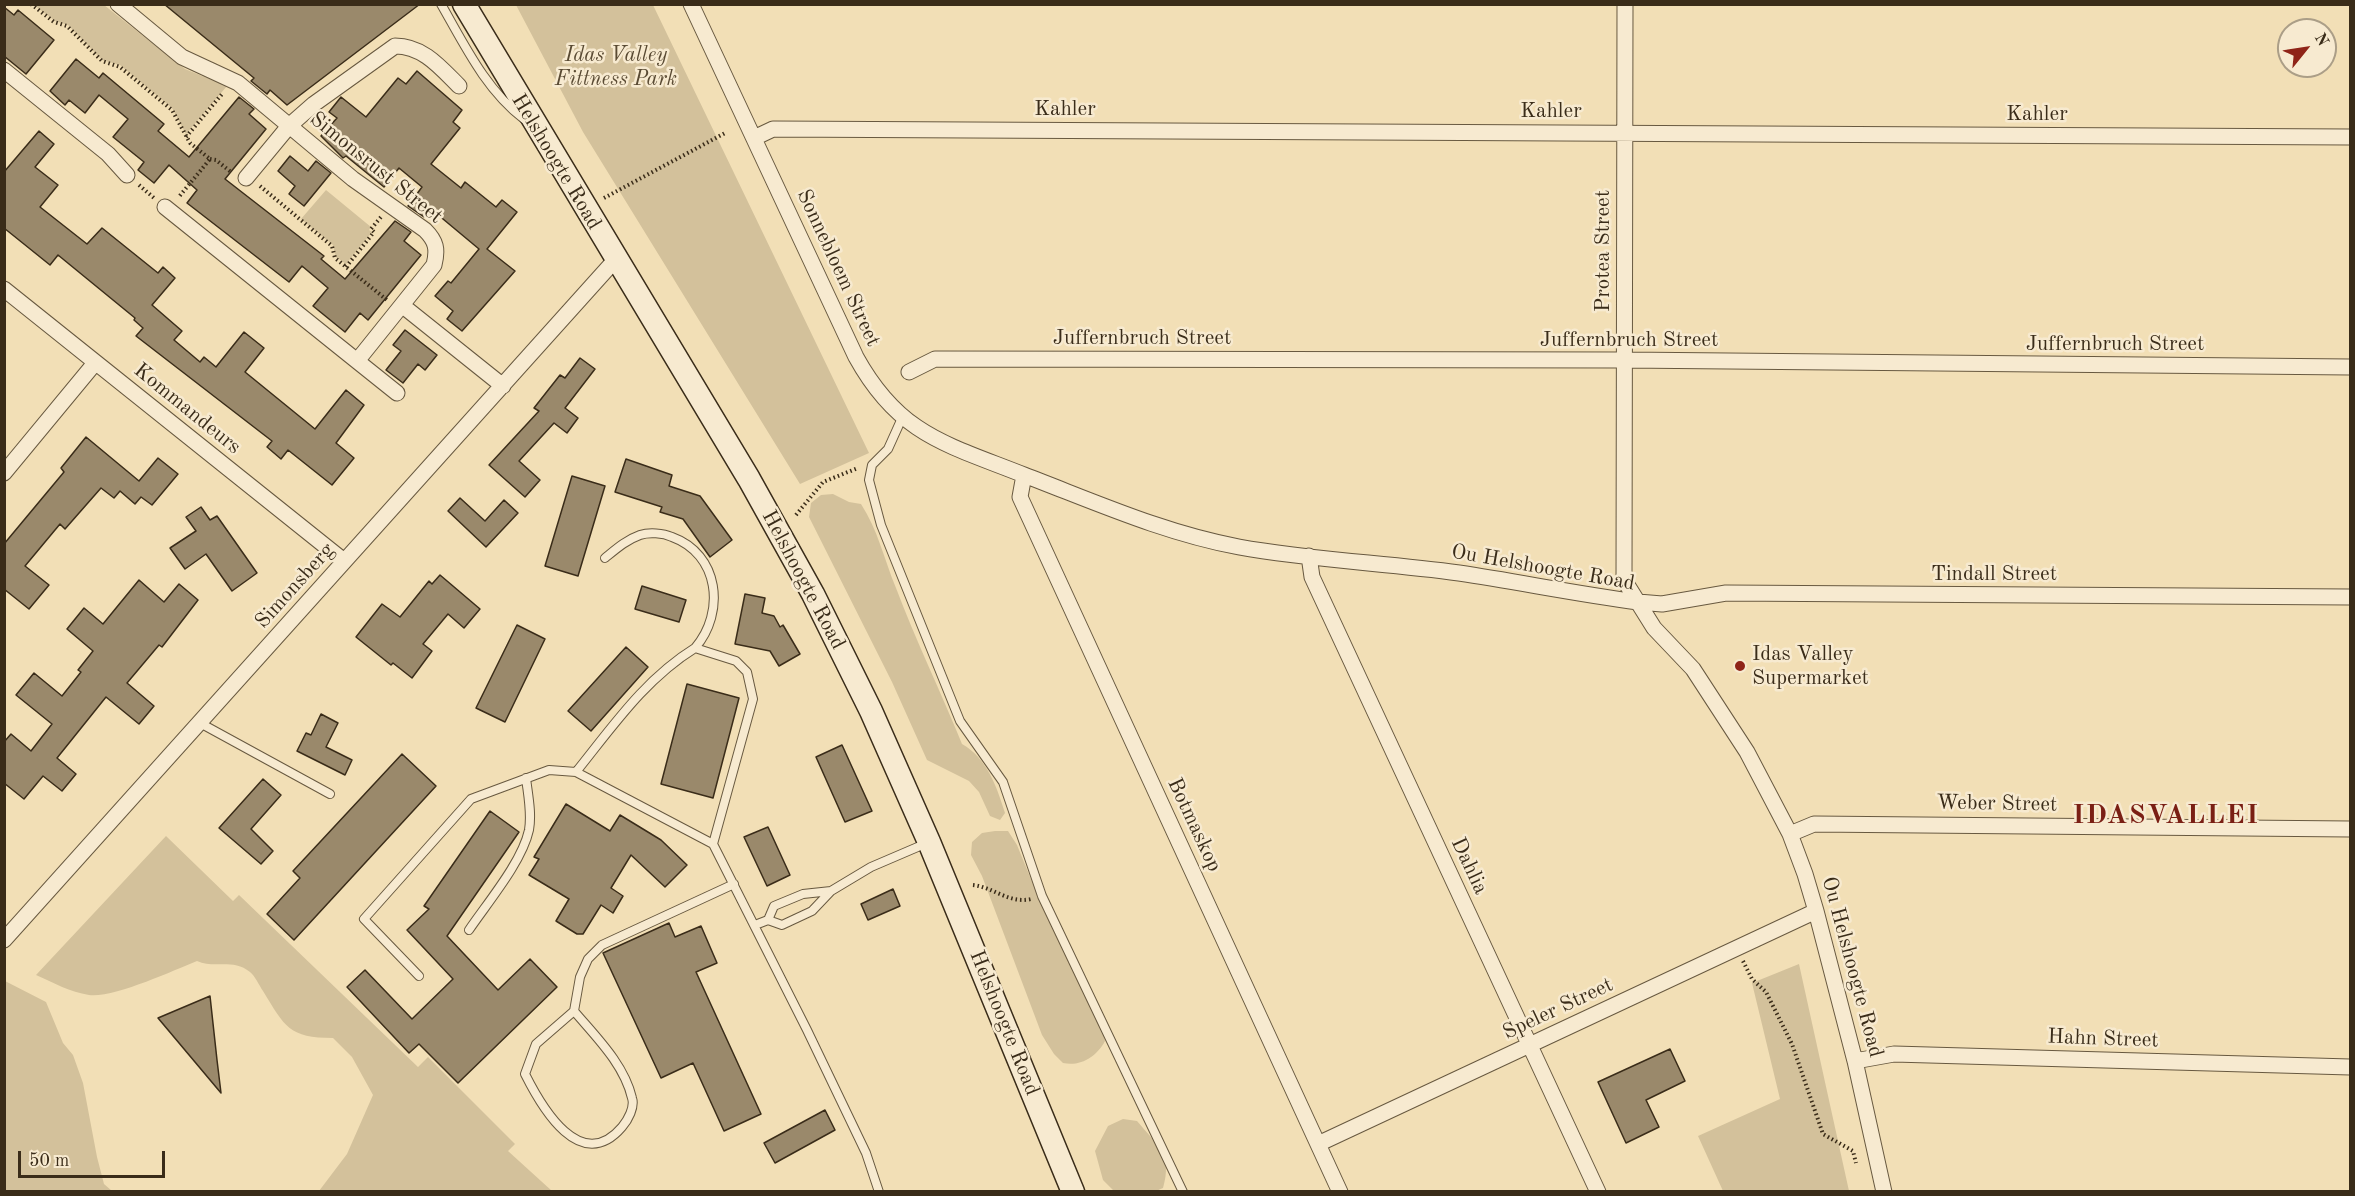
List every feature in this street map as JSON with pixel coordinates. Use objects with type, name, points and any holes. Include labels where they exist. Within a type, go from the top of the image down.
[{"type":"main road","name":"Helshoogte Road","points":[[464,4],[535,127],[749,479],[813,594],[871,711],[929,842],[1073,1191]]},
{"type":"street","name":"Simonsrust Street","points":[[118,4],[182,57],[233,81],[353,179],[391,204],[434,238],[437,251],[434,265],[357,361]]},
{"type":"street","name":"Sonnebloem Street","points":[[691,4],[872,387],[916,429],[965,453],[1024,475]]},
{"type":"street","name":"Protea Street","points":[[1625,4],[1624,580],[1638,602]]},
{"type":"street","name":"Simonsrust Street","points":[[247,177],[289,126],[314,104],[395,46],[410,46],[434,62],[459,86]]},
{"type":"street","points":[[4,70],[108,154],[126,176]]},
{"type":"street","name":"Kahler","points":[[754,138],[773,129],[2350,137]]},
{"type":"street","points":[[163,205],[397,393]]},
{"type":"street","name":"Simonsberg","points":[[4,940],[616,259]]},
{"type":"street","name":"Kommandeurs","points":[[4,289],[344,561]]},
{"type":"street","points":[[401,308],[503,386]]},
{"type":"street","name":"Juffernbruch Street","points":[[909,372],[935,359],[1625,360],[2350,366]]},
{"type":"street","points":[[4,473],[95,363]]},
{"type":"street","name":"Ou Helshoogte Road","points":[[1024,475],[1113,511],[1180,533],[1239,547],[1460,573],[1638,602],[1654,628],[1672,644],[1699,678],[1747,752],[1790,834],[1806,874],[1816,911],[1855,1061],[1884,1191]]},
{"type":"street","name":"Botmaskop","points":[[1024,475],[1020,497],[1340,1191]]},
{"type":"street","name":"Dahlia","points":[[1309,556],[1312,577],[1598,1191]]},
{"type":"street","name":"Tindall Street","points":[[1638,602],[1662,603],[1726,593],[2350,597]]},
{"type":"street","name":"Weber Street","points":[[1790,834],[1814,824],[2350,829]]},
{"type":"street","name":"Speler Street","points":[[1318,1144],[1816,911]]},
{"type":"street","name":"Hahn Street","points":[[1855,1061],[1894,1054],[2350,1067]]},
{"type":"lane","points":[[441,4],[475,63],[497,95],[535,127]]},
{"type":"lane","points":[[902,418],[888,449],[872,465],[869,480],[881,525],[960,721],[1003,782],[1042,896],[1183,1191]]},
{"type":"lane","points":[[576,772],[643,688],[669,664],[695,648],[709,626],[714,590],[712,576],[706,563],[688,543],[666,534],[642,534],[625,542],[605,558]]},
{"type":"lane","points":[[695,648],[736,662],[747,672],[753,699],[713,844]]},
{"type":"lane","points":[[200,723],[330,794]]},
{"type":"lane","points":[[419,976],[364,919],[471,799],[549,770],[576,772],[713,844],[866,1153],[879,1191]]},
{"type":"lane","points":[[470,930],[516,859],[529,831],[531,816],[526,778]]},
{"type":"lane","points":[[755,925],[768,920],[783,924],[812,911],[831,891],[872,867],[929,842]]},
{"type":"lane","points":[[574,1011],[606,1048],[633,1100],[628,1120],[611,1140],[588,1144],[564,1133],[540,1104],[525,1074],[536,1044],[574,1011],[580,977],[588,959],[602,945],[734,884]]},
{"type":"lane","points":[[768,920],[774,906],[803,894],[831,891]]},
{"type":"path","points":[[31,4],[54,22],[67,26],[102,61],[120,66],[172,110],[186,137],[210,159],[216,160],[237,177],[247,177],[332,246],[335,258],[401,308]]},
{"type":"path","points":[[186,137],[233,81]]},
{"type":"path","points":[[604,198],[725,133]]},
{"type":"path","points":[[126,176],[163,205],[210,159]]},
{"type":"path","points":[[346,267],[374,232],[371,229],[391,204]]},
{"type":"path","points":[[796,515],[823,482],[860,467],[872,465]]},
{"type":"path","points":[[973,885],[981,886],[997,896],[1024,901],[1042,896]]},
{"type":"path","points":[[1752,979],[1766,992],[1792,1044],[1823,1134],[1853,1151],[1856,1163]]},
{"type":"green space","points":[[34,5],[104,5],[185,69],[227,86],[186,134],[172,108],[120,65],[102,60],[68,25],[55,21]]},
{"type":"green space","name":"Idas Valley Fittness Park","points":[[516,5],[653,5],[869,453],[800,484],[583,132]]},
{"type":"green space","points":[[326,190],[371,227],[369,230],[372,232],[346,264],[336,257],[333,245],[301,219]]},
{"type":"green space","points":[[833,494],[849,502],[861,504],[867,514],[962,744],[978,757],[994,783],[1005,813],[1000,820],[990,816],[979,792],[969,781],[927,760],[892,682],[809,517],[811,503],[821,495]]},
{"type":"green space","points":[[1008,831],[1017,845],[1044,911],[1103,1030],[1105,1041],[1102,1046],[1093,1056],[1082,1062],[1063,1063],[1054,1054],[1042,1035],[982,876],[971,855],[972,842],[982,833]]},
{"type":"green space","points":[[166,836],[233,901],[239,895],[418,1067],[428,1057],[515,1144],[508,1151],[552,1191],[319,1191],[347,1154],[373,1095],[352,1057],[333,1038],[297,1033],[283,1022],[250,972],[230,964],[210,964],[197,961],[128,988],[100,995],[82,994],[36,975]]},
{"type":"green space","points":[[1799,964],[1849,1191],[1723,1191],[1698,1136],[1780,1099],[1752,983]]},
{"type":"green space","points":[[5,981],[46,1002],[63,1043],[73,1055],[83,1083],[104,1184],[112,1191],[5,1191]]},
{"type":"green space","points":[[1123,1119],[1137,1121],[1157,1144],[1166,1167],[1163,1188],[1156,1191],[1114,1191],[1103,1180],[1095,1151],[1108,1126]]},
{"type":"building","points":[[164,4],[420,4],[287,105],[270,90],[267,94],[251,81],[254,78]]},
{"type":"building","points":[[4,7],[14,15],[18,10],[54,40],[26,74],[4,56]]},
{"type":"building","points":[[76,59],[99,78],[103,73],[164,124],[158,131],[189,157],[239,97],[254,109],[249,114],[266,129],[225,179],[324,256],[321,259],[345,279],[395,221],[411,232],[404,241],[421,255],[368,320],[360,313],[345,332],[313,306],[328,288],[302,266],[289,282],[187,203],[197,190],[169,165],[154,183],[138,170],[144,162],[113,137],[128,119],[99,95],[85,113],[69,100],[65,105],[50,91]]},
{"type":"building","points":[[417,71],[462,110],[453,122],[460,128],[431,164],[461,188],[465,182],[496,207],[502,200],[517,212],[487,249],[515,271],[462,331],[447,319],[453,311],[435,296],[448,281],[451,283],[479,249],[431,209],[424,217],[408,206],[422,187],[399,168],[384,187],[346,156],[343,158],[321,136],[337,118],[329,112],[341,97],[366,117],[398,78],[406,84]]},
{"type":"building","points":[[39,131],[54,144],[35,167],[58,185],[40,207],[87,244],[102,228],[158,273],[163,267],[175,278],[152,305],[182,331],[174,340],[200,362],[204,357],[216,367],[244,332],[264,348],[245,372],[315,429],[346,390],[364,405],[336,443],[354,458],[332,485],[288,450],[281,459],[267,447],[272,441],[136,336],[143,328],[134,320],[135,318],[58,255],[50,265],[4,228],[4,172]]},
{"type":"building","points":[[290,156],[308,171],[316,161],[331,173],[304,206],[289,194],[295,186],[278,171]]},
{"type":"building","points":[[405,330],[437,355],[425,370],[418,364],[403,383],[386,370],[401,351],[393,345]]},
{"type":"building","points":[[580,358],[595,369],[565,408],[578,418],[567,433],[554,423],[519,461],[540,480],[525,497],[489,465],[539,411],[534,408],[560,375],[565,378]]},
{"type":"building","points":[[86,437],[139,481],[158,458],[178,474],[152,505],[141,497],[135,504],[120,491],[114,498],[101,488],[65,529],[60,524],[25,566],[49,585],[29,609],[4,589],[4,544],[64,472],[61,468]]},
{"type":"building","points":[[626,459],[672,475],[669,486],[700,496],[732,540],[710,557],[683,519],[660,512],[662,507],[615,492]]},
{"type":"building","points":[[572,476],[605,486],[578,576],[545,566]]},
{"type":"building","points":[[460,498],[485,521],[504,500],[518,513],[486,547],[448,511]]},
{"type":"building","points":[[201,507],[210,520],[217,516],[257,573],[232,591],[206,554],[185,569],[170,548],[196,531],[186,517]]},
{"type":"building","points":[[440,575],[480,609],[464,628],[448,614],[423,644],[432,651],[412,678],[393,663],[391,665],[356,637],[382,604],[400,617],[429,581],[432,584]]},
{"type":"building","points":[[139,580],[164,602],[179,584],[198,600],[162,647],[159,645],[127,683],[154,706],[139,724],[106,697],[57,758],[76,774],[62,791],[43,776],[24,799],[4,783],[4,742],[11,734],[31,751],[52,724],[16,695],[34,673],[62,696],[81,672],[78,670],[93,651],[67,629],[84,608],[103,624]]},
{"type":"building","points":[[642,586],[686,600],[679,622],[635,609]]},
{"type":"building","points":[[745,594],[765,598],[762,613],[774,616],[780,627],[783,625],[800,654],[779,666],[770,651],[735,644]]},
{"type":"building","points":[[517,625],[545,639],[505,722],[476,708]]},
{"type":"building","points":[[626,647],[648,667],[591,731],[568,711]]},
{"type":"building","points":[[687,684],[739,698],[713,798],[661,784]]},
{"type":"building","points":[[321,714],[338,723],[326,747],[352,760],[345,775],[297,751],[306,733],[311,735]]},
{"type":"building","points":[[842,745],[872,811],[845,822],[816,757]]},
{"type":"building","points":[[402,754],[436,786],[294,940],[267,914],[300,878],[293,871]]},
{"type":"building","points":[[263,779],[281,795],[251,829],[273,851],[261,864],[219,828]]},
{"type":"building","points":[[566,804],[610,831],[620,815],[661,840],[687,865],[665,887],[631,855],[611,888],[623,896],[613,913],[601,905],[583,934],[577,934],[556,921],[569,899],[529,875],[539,859],[534,857]]},
{"type":"building","points":[[490,811],[519,832],[447,936],[498,990],[530,959],[557,987],[458,1083],[419,1044],[409,1053],[347,987],[365,970],[412,1019],[453,979],[407,930],[429,909],[424,906]]},
{"type":"building","points":[[768,827],[790,875],[767,886],[744,837]]},
{"type":"building","points":[[893,889],[900,906],[868,920],[861,904]]},
{"type":"building","points":[[669,923],[675,937],[701,926],[717,963],[696,972],[761,1114],[724,1131],[693,1063],[661,1078],[603,953]]},
{"type":"building","points":[[210,996],[217,1060],[221,1093],[158,1018]]},
{"type":"building","points":[[1670,1049],[1685,1081],[1646,1100],[1659,1127],[1626,1143],[1598,1082]]},
{"type":"building","points":[[825,1110],[835,1130],[775,1163],[764,1143]]},
{"type":"place","name":"Idas Valley Supermarket","points":[[1740,666]]},
{"type":"district","name":"IDASVALLEI","points":[[2166,816]]}]
